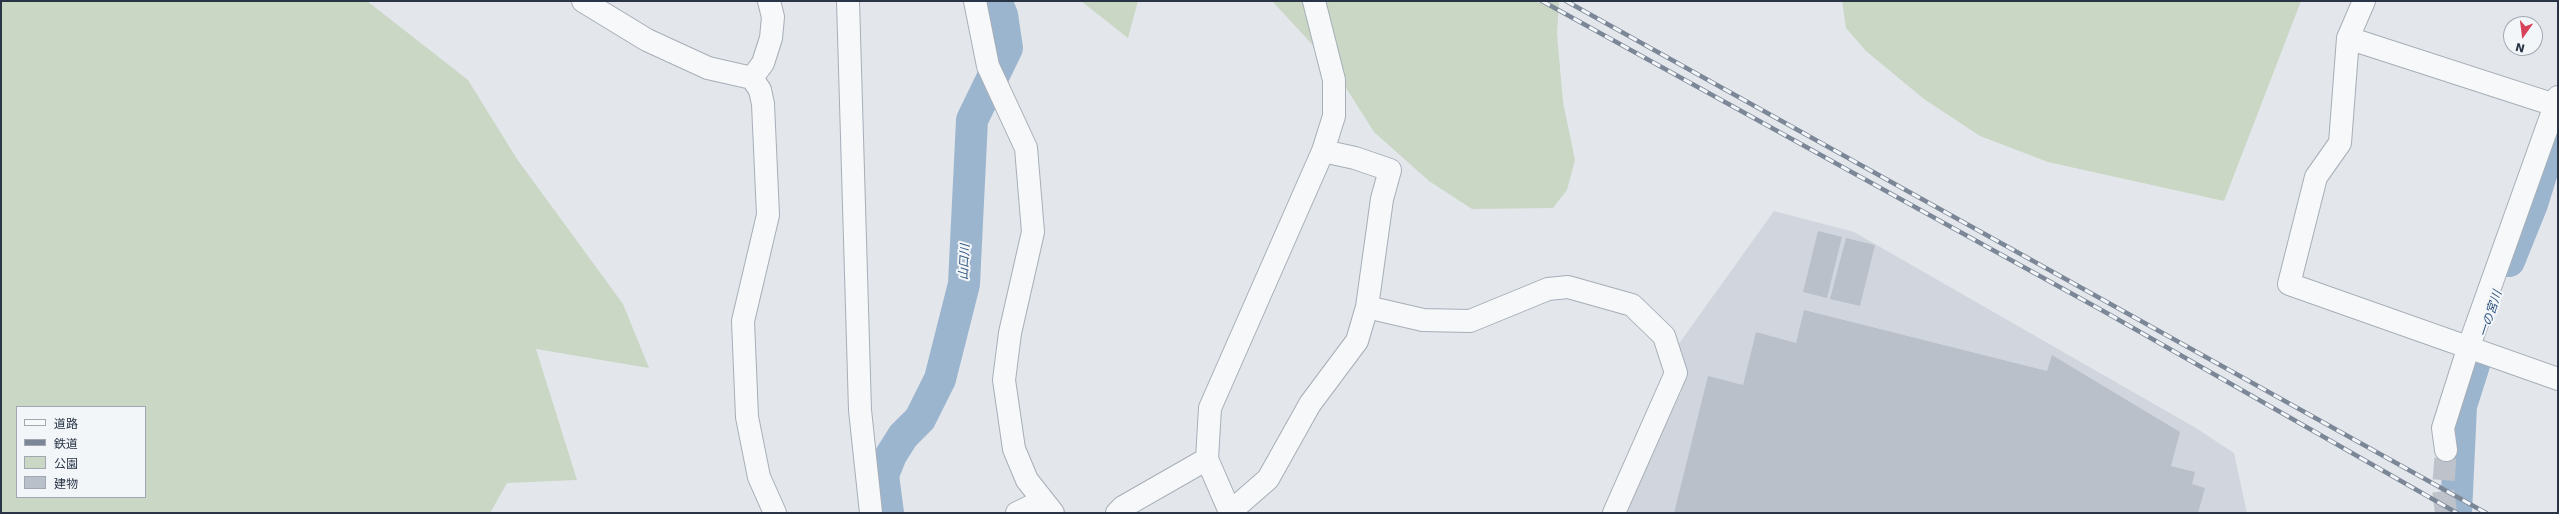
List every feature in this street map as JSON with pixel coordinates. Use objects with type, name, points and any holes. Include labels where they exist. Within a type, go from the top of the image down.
[{"type":"street","points":[[583,1],[647,40],[708,68],[752,78],[760,90],[763,104],[768,215],[743,321],[747,417],[759,477],[775,513]]},
{"type":"street","points":[[752,78],[763,63],[771,38],[773,17],[769,1]]},
{"type":"street","points":[[848,1],[860,410],[871,513]]},
{"type":"street","points":[[975,1],[988,66],[999,85],[1026,148],[1033,232],[1010,333],[1004,380],[1014,449],[1027,480],[1048,507],[1017,513]]},
{"type":"street","points":[[1314,1],[1334,80],[1334,116],[1323,151],[1210,408],[1207,459],[1230,512],[1268,479],[1310,404],[1357,341],[1367,307],[1382,199],[1390,170],[1355,158],[1323,151]]},
{"type":"street","points":[[2364,1],[2348,38],[2340,142],[2316,177],[2289,284],[2469,346],[2558,379]]},
{"type":"street","points":[[2348,38],[2557,103],[2469,346],[2443,428],[2446,450]]},
{"type":"street","points":[[1367,307],[1423,320],[1470,321],[1548,289],[1568,287],[1632,305],[1664,336],[1676,373],[1614,513]]},
{"type":"street","points":[[1117,513],[1123,507],[1207,459]]},
{"type":"shaded area","points":[[1774,211],[1854,232],[2196,428],[2234,453],[2247,513],[1623,513],[1682,390],[1678,345]]},
{"type":"green space","points":[[1,1],[367,1],[468,80],[517,159],[623,304],[649,368],[536,349],[577,480],[507,483],[490,513],[1,513]]},
{"type":"green space","points":[[1081,1],[1138,1],[1128,38]]},
{"type":"green space","points":[[1272,1],[1559,1],[1557,34],[1563,102],[1575,160],[1567,190],[1553,208],[1472,209],[1429,181],[1374,132],[1341,80],[1322,55]]},
{"type":"green space","points":[[1842,1],[2301,1],[2224,201],[2048,162],[1980,136],[1924,99],[1866,51],[1846,28]]},
{"type":"building","points":[[1818,231],[1842,237],[1827,298],[1803,292]]},
{"type":"building","points":[[1846,238],[1875,245],[1860,306],[1830,299]]},
{"type":"building","points":[[1804,310],[2047,371],[2052,355],[2180,432],[2171,466],[2195,472],[2192,484],[2205,488],[2198,513],[1674,513],[1708,376],[1743,385],[1756,332],[1796,343]]},
{"type":"waterway","name":"山口川","points":[[888,513],[883,475],[891,455],[903,436],[920,419],[940,379],[964,284],[972,120],[1007,48],[1002,15],[996,1]]},
{"type":"waterway","name":"一の宮川","points":[[2509,261],[2532,204],[2550,146]]},
{"type":"waterway","name":"一の宮川","points":[[2456,513],[2461,406],[2474,365]]},
{"type":"tunnel","points":[[2446,450],[2443,489],[2446,513]]},
{"type":"railway","points":[[1542,1],[2105,312],[2457,513]]},
{"type":"railway","points":[[1566,1],[2486,513]]}]
